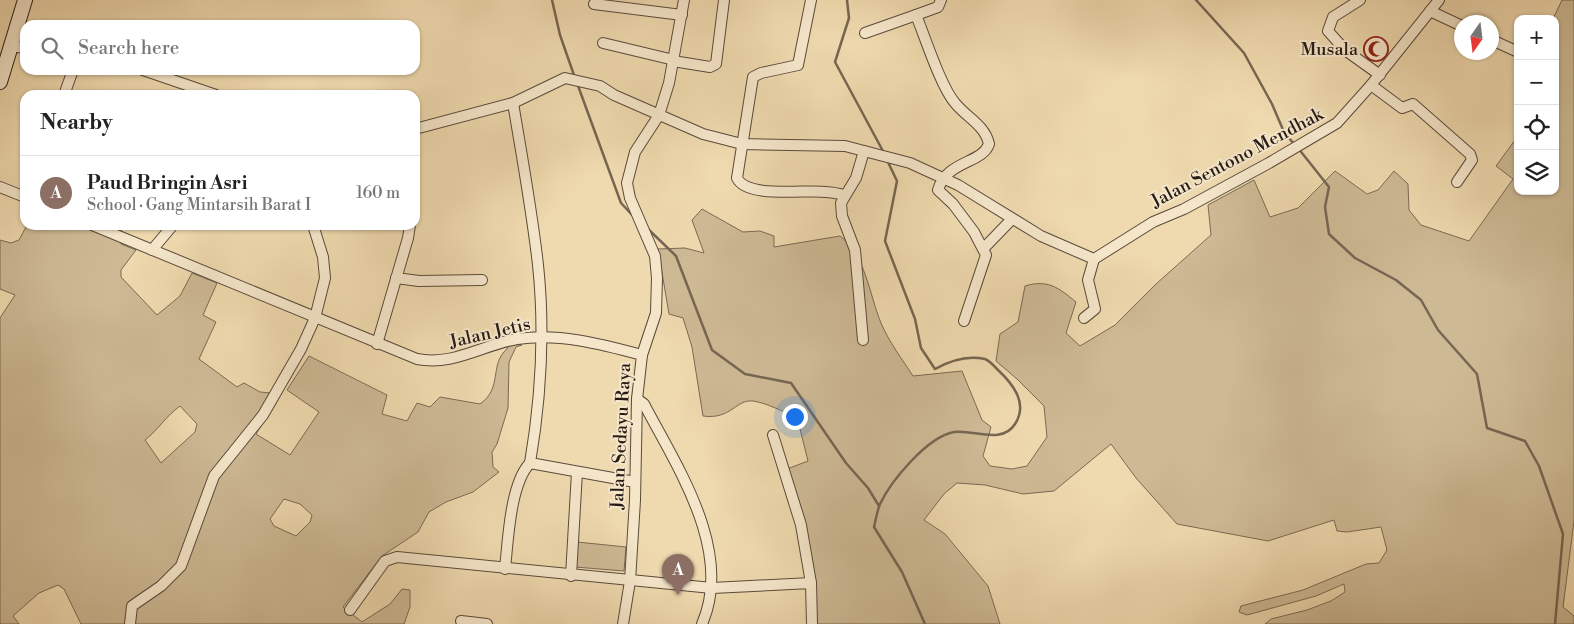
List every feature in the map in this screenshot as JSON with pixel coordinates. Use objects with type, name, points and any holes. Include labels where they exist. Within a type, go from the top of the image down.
[{"type":"main road","points":[[0,82],[25,0]]},
{"type":"street","name":"Jalan Sedayu Raya","points":[[623,624],[630,581],[635,482],[636,399],[642,354],[656,313],[657,278],[654,256],[634,210],[627,183],[635,152],[659,115],[673,61],[684,0]]},
{"type":"street","points":[[602,43],[673,61],[710,67],[716,64],[724,0]]},
{"type":"street","points":[[812,0],[800,62],[796,66],[761,72],[753,78],[737,178],[742,185],[768,192],[825,191],[845,195]]},
{"type":"street","points":[[864,33],[938,7],[941,0]]},
{"type":"street","points":[[1360,0],[1333,17],[1328,31],[1345,50],[1380,75]]},
{"type":"street","name":"Jalan Sentono Mendhak","points":[[1094,259],[1154,222],[1192,204],[1337,123],[1372,85],[1440,0]]},
{"type":"street","points":[[594,4],[682,15]]},
{"type":"street","points":[[1430,11],[1454,22]]},
{"type":"street","points":[[916,14],[949,96],[959,108],[974,120],[988,141],[985,152],[959,165],[943,178],[938,192],[953,204],[984,248],[986,255],[964,321]]},
{"type":"street","points":[[1499,43],[1514,50]]},
{"type":"street","points":[[10,46],[20,47]]},
{"type":"street","points":[[66,90],[71,75]]},
{"type":"street","points":[[157,75],[201,90]]},
{"type":"street","points":[[420,128],[513,103],[566,78],[600,86],[703,134],[742,144],[845,146],[878,153],[910,163],[943,178],[1041,236],[1094,259],[1088,280],[1095,309],[1084,318]]},
{"type":"street","points":[[1372,85],[1402,108],[1413,104],[1470,154],[1472,160],[1457,182]]},
{"type":"street","points":[[505,569],[515,499],[524,472],[530,463],[537,427],[541,337],[538,267],[513,103]]},
{"type":"street","points":[[863,340],[856,250],[842,216],[841,202],[856,178],[864,150]]},
{"type":"street","points":[[0,187],[20,195]]},
{"type":"street","points":[[984,248],[1012,219]]},
{"type":"street","name":"Jalan Jetis","points":[[104,230],[417,359],[448,360],[515,340],[541,337],[593,342],[642,354]]},
{"type":"street","points":[[152,250],[169,230]]},
{"type":"street","points":[[130,624],[132,606],[175,574],[181,566],[214,476],[272,402],[315,318],[325,278],[323,257],[315,230]]},
{"type":"street","points":[[377,344],[409,230]]},
{"type":"street","points":[[396,278],[419,281],[482,280]]},
{"type":"street","points":[[636,399],[644,404],[674,460],[700,519],[712,567],[712,588],[709,606],[702,624]]},
{"type":"street","points":[[773,435],[801,524],[812,583],[812,624]]},
{"type":"street","points":[[530,463],[635,482]]},
{"type":"street","points":[[571,576],[578,472]]},
{"type":"street","points":[[350,610],[390,558],[712,588],[812,583]]},
{"type":"street","points":[[461,621],[487,624]]},
{"type":"shaded area","points":[[1562,0],[1574,0],[1574,521],[1563,607],[1574,616],[1574,624],[1265,624],[1271,619],[1307,610],[1331,601],[1345,592],[1344,584],[1316,596],[1247,615],[1239,612],[1241,606],[1303,590],[1366,564],[1379,563],[1387,550],[1381,527],[1347,532],[1337,531],[1334,520],[1268,541],[1177,524],[1136,478],[1111,444],[1054,491],[1023,494],[985,485],[957,483],[944,494],[924,520],[945,534],[988,586],[1000,624],[817,624],[816,594],[787,469],[808,461],[797,417],[753,401],[742,403],[720,415],[703,416],[692,347],[683,318],[669,314],[658,249],[685,248],[704,253],[692,220],[702,209],[743,232],[760,231],[774,236],[774,247],[840,236],[856,254],[866,276],[884,330],[913,376],[962,371],[982,420],[991,427],[983,456],[990,466],[1012,469],[1027,466],[1047,437],[1044,406],[996,361],[1000,334],[1018,322],[1025,286],[1047,284],[1058,289],[1076,302],[1066,333],[1080,346],[1115,325],[1156,284],[1211,235],[1208,205],[1254,180],[1270,217],[1298,208],[1335,171],[1367,194],[1378,190],[1394,171],[1408,184],[1409,210],[1421,225],[1469,241],[1513,179],[1496,166],[1514,141],[1514,195],[1559,195],[1559,15],[1555,15]]},
{"type":"shaded area","points":[[24,230],[122,230],[121,244],[136,250],[121,270],[121,277],[157,315],[180,296],[192,273],[217,283],[203,315],[216,322],[199,359],[237,387],[244,383],[260,392],[271,393],[276,403],[256,434],[290,455],[319,412],[287,390],[309,356],[387,395],[382,414],[407,421],[417,403],[430,407],[440,397],[480,404],[491,391],[498,362],[507,349],[508,344],[522,345],[516,347],[509,362],[508,408],[497,444],[492,452],[493,467],[499,472],[473,492],[446,502],[429,512],[418,532],[382,556],[343,607],[362,622],[390,604],[402,589],[410,590],[410,607],[404,624],[81,624],[64,589],[58,585],[39,593],[13,616],[19,624],[0,624],[0,318],[15,295],[0,289],[0,240],[11,243],[19,240]],"holes":[[[180,406],[197,424],[195,432],[161,463],[145,440]],[[284,499],[300,504],[312,515],[310,522],[296,536],[274,526],[270,519]]]},
{"type":"shaded area","points":[[577,542],[626,547],[624,571],[575,567]]},
{"type":"waterway","points":[[552,0],[560,35],[575,78]]},
{"type":"waterway","points":[[847,0],[849,18],[835,62],[884,153]]},
{"type":"waterway","points":[[1196,0],[1244,53],[1272,104],[1284,132],[1294,144]]},
{"type":"waterway","points":[[577,83],[621,203],[634,217]]},
{"type":"waterway","points":[[1298,148],[1329,187],[1325,207],[1329,234],[1355,258],[1396,280],[1421,300],[1438,330],[1477,374],[1487,428],[1525,441],[1539,466],[1563,534],[1555,624]]},
{"type":"waterway","points":[[887,160],[897,181],[885,241],[915,319],[921,348],[935,369],[959,359],[978,358],[987,360],[1013,387],[1017,394],[1020,409],[1015,424],[1003,434],[987,435],[954,432],[933,442],[901,472],[880,504],[874,527],[902,572],[925,624]]},
{"type":"waterway","points":[[648,229],[676,256],[712,350],[745,374],[791,383],[846,463],[868,488],[879,506]]},
{"type":"place","name":"Musala","points":[[1376,49]]},
{"type":"place","name":"Paud Bringin Asri","points":[[678,595]]}]
